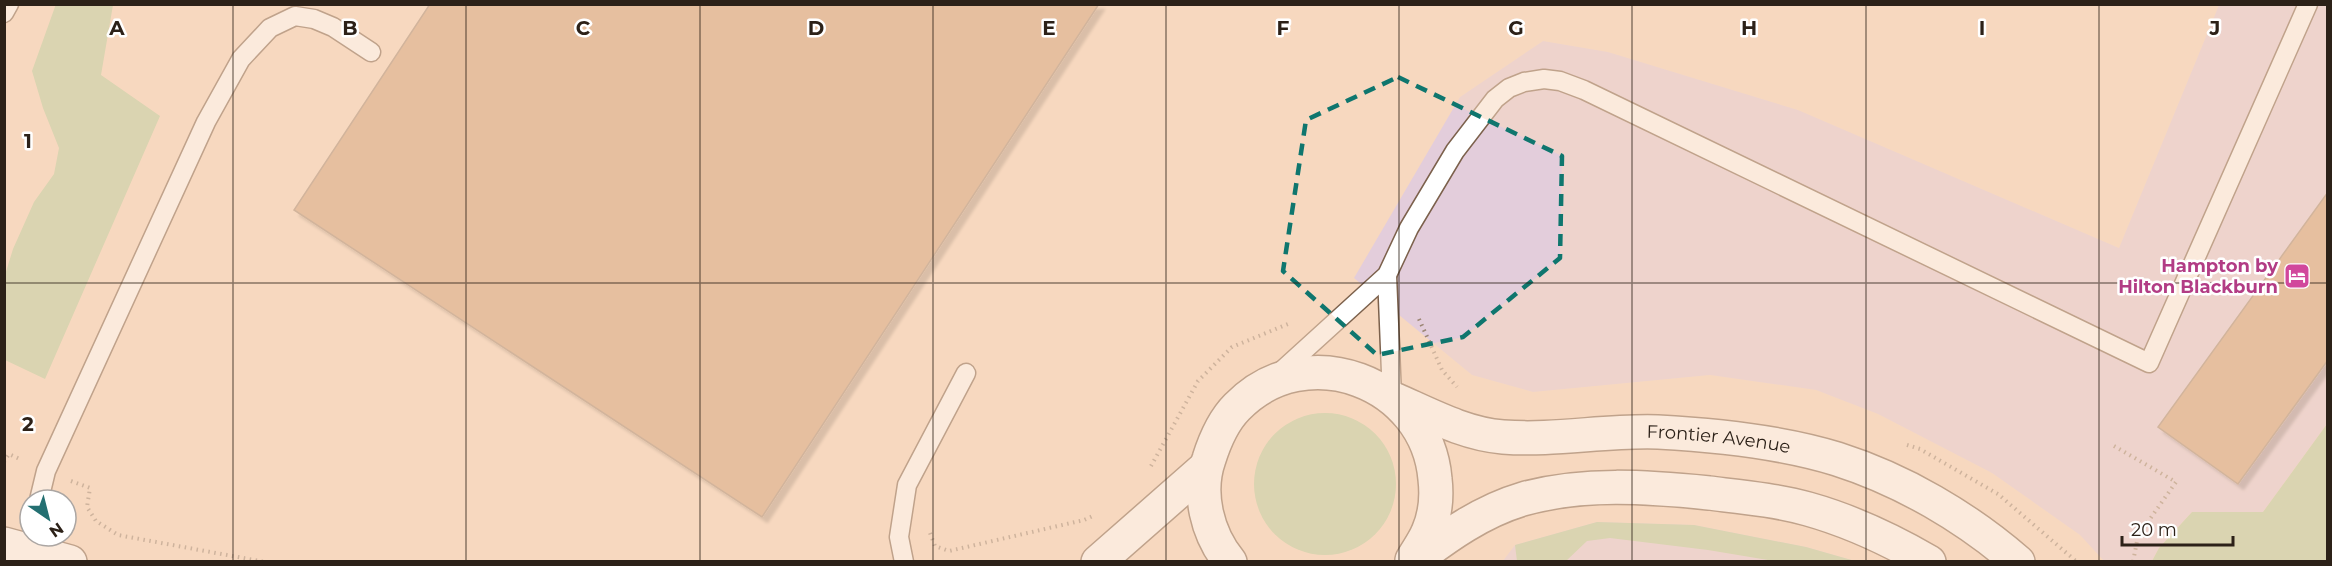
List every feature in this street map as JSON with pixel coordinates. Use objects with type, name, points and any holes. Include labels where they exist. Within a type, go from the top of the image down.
[{"type":"street","points":[[1230,561],[1221,551],[1209,525],[1204,497],[1205,468],[1217,435],[1237,407],[1265,386],[1297,374],[1330,372],[1363,380],[1394,398],[1420,427],[1434,460],[1437,497],[1428,532],[1412,561]]},
{"type":"street","name":"Frontier Avenue","points":[[1394,398],[1450,424],[1501,437],[1547,438],[1656,432],[1788,447],[1838,459],[1887,479],[1929,500],[1965,521],[2018,561]]},
{"type":"street","points":[[1098,561],[1205,468]]},
{"type":"street","points":[[1412,561],[1466,525],[1492,511],[1557,491],[1601,488],[1678,490],[1747,497],[1807,508],[1858,526],[1929,561]]},
{"type":"street","points":[[36,548],[70,561]]},
{"type":"lane","points":[[4,14],[9,4]]},
{"type":"lane","points":[[1265,386],[1387,275],[1409,228],[1455,151],[1495,99],[1509,88],[1524,82],[1544,79],[1560,81],[1584,90],[2149,363],[2308,4]]},
{"type":"lane","points":[[42,488],[46,471],[207,122],[241,59],[270,28],[295,16],[314,19],[333,27],[371,52]]},
{"type":"lane","points":[[1387,275],[1394,398]]},
{"type":"lane","points":[[904,561],[899,537],[907,485],[966,373]]},
{"type":"path","points":[[2114,446],[2176,482],[2138,536],[2133,561]]},
{"type":"path","points":[[4,462],[9,454],[90,488],[87,507],[96,521],[118,535],[265,561]]},
{"type":"highlighted area","points":[[1398,77],[1562,156],[1560,258],[1463,337],[1377,355],[1283,271],[1306,120]]},
{"type":"shaded area","points":[[2219,5],[2327,5],[2327,424],[2263,512],[2192,512],[2159,548],[2152,561],[2104,561],[2080,535],[1992,473],[1878,414],[1816,390],[1710,375],[1533,392],[1472,375],[1354,278],[1460,97],[1543,41],[1608,52],[1798,110],[2119,248]]},
{"type":"shaded area","points":[[1597,522],[1694,525],[1806,547],[1855,561],[1502,562],[1515,545]]},
{"type":"green space","points":[[56,4],[113,5],[101,75],[160,116],[45,379],[5,360],[5,275],[13,249],[34,202],[54,174],[59,148],[43,108],[32,71]]},
{"type":"green space","points":[[1325,413],[1352,418],[1375,434],[1391,457],[1396,484],[1391,511],[1375,534],[1352,550],[1325,555],[1298,550],[1275,534],[1259,511],[1254,484],[1259,457],[1275,434],[1298,418]]},
{"type":"green space","points":[[2327,424],[2327,561],[2152,561],[2159,548],[2192,512],[2263,512]]},
{"type":"green space","points":[[1597,522],[1694,525],[1806,547],[1855,561],[1774,561],[1610,538],[1587,541],[1566,561],[1517,561],[1515,545]]},
{"type":"building","points":[[430,4],[1099,4],[762,517],[294,210]]},
{"type":"building","name":"Hampton by Hilton Blackburn","points":[[2328,192],[2328,360],[2238,484],[2158,427]]},
{"type":"place","name":"Hampton by Hilton Blackburn","points":[[2297,276]]}]
